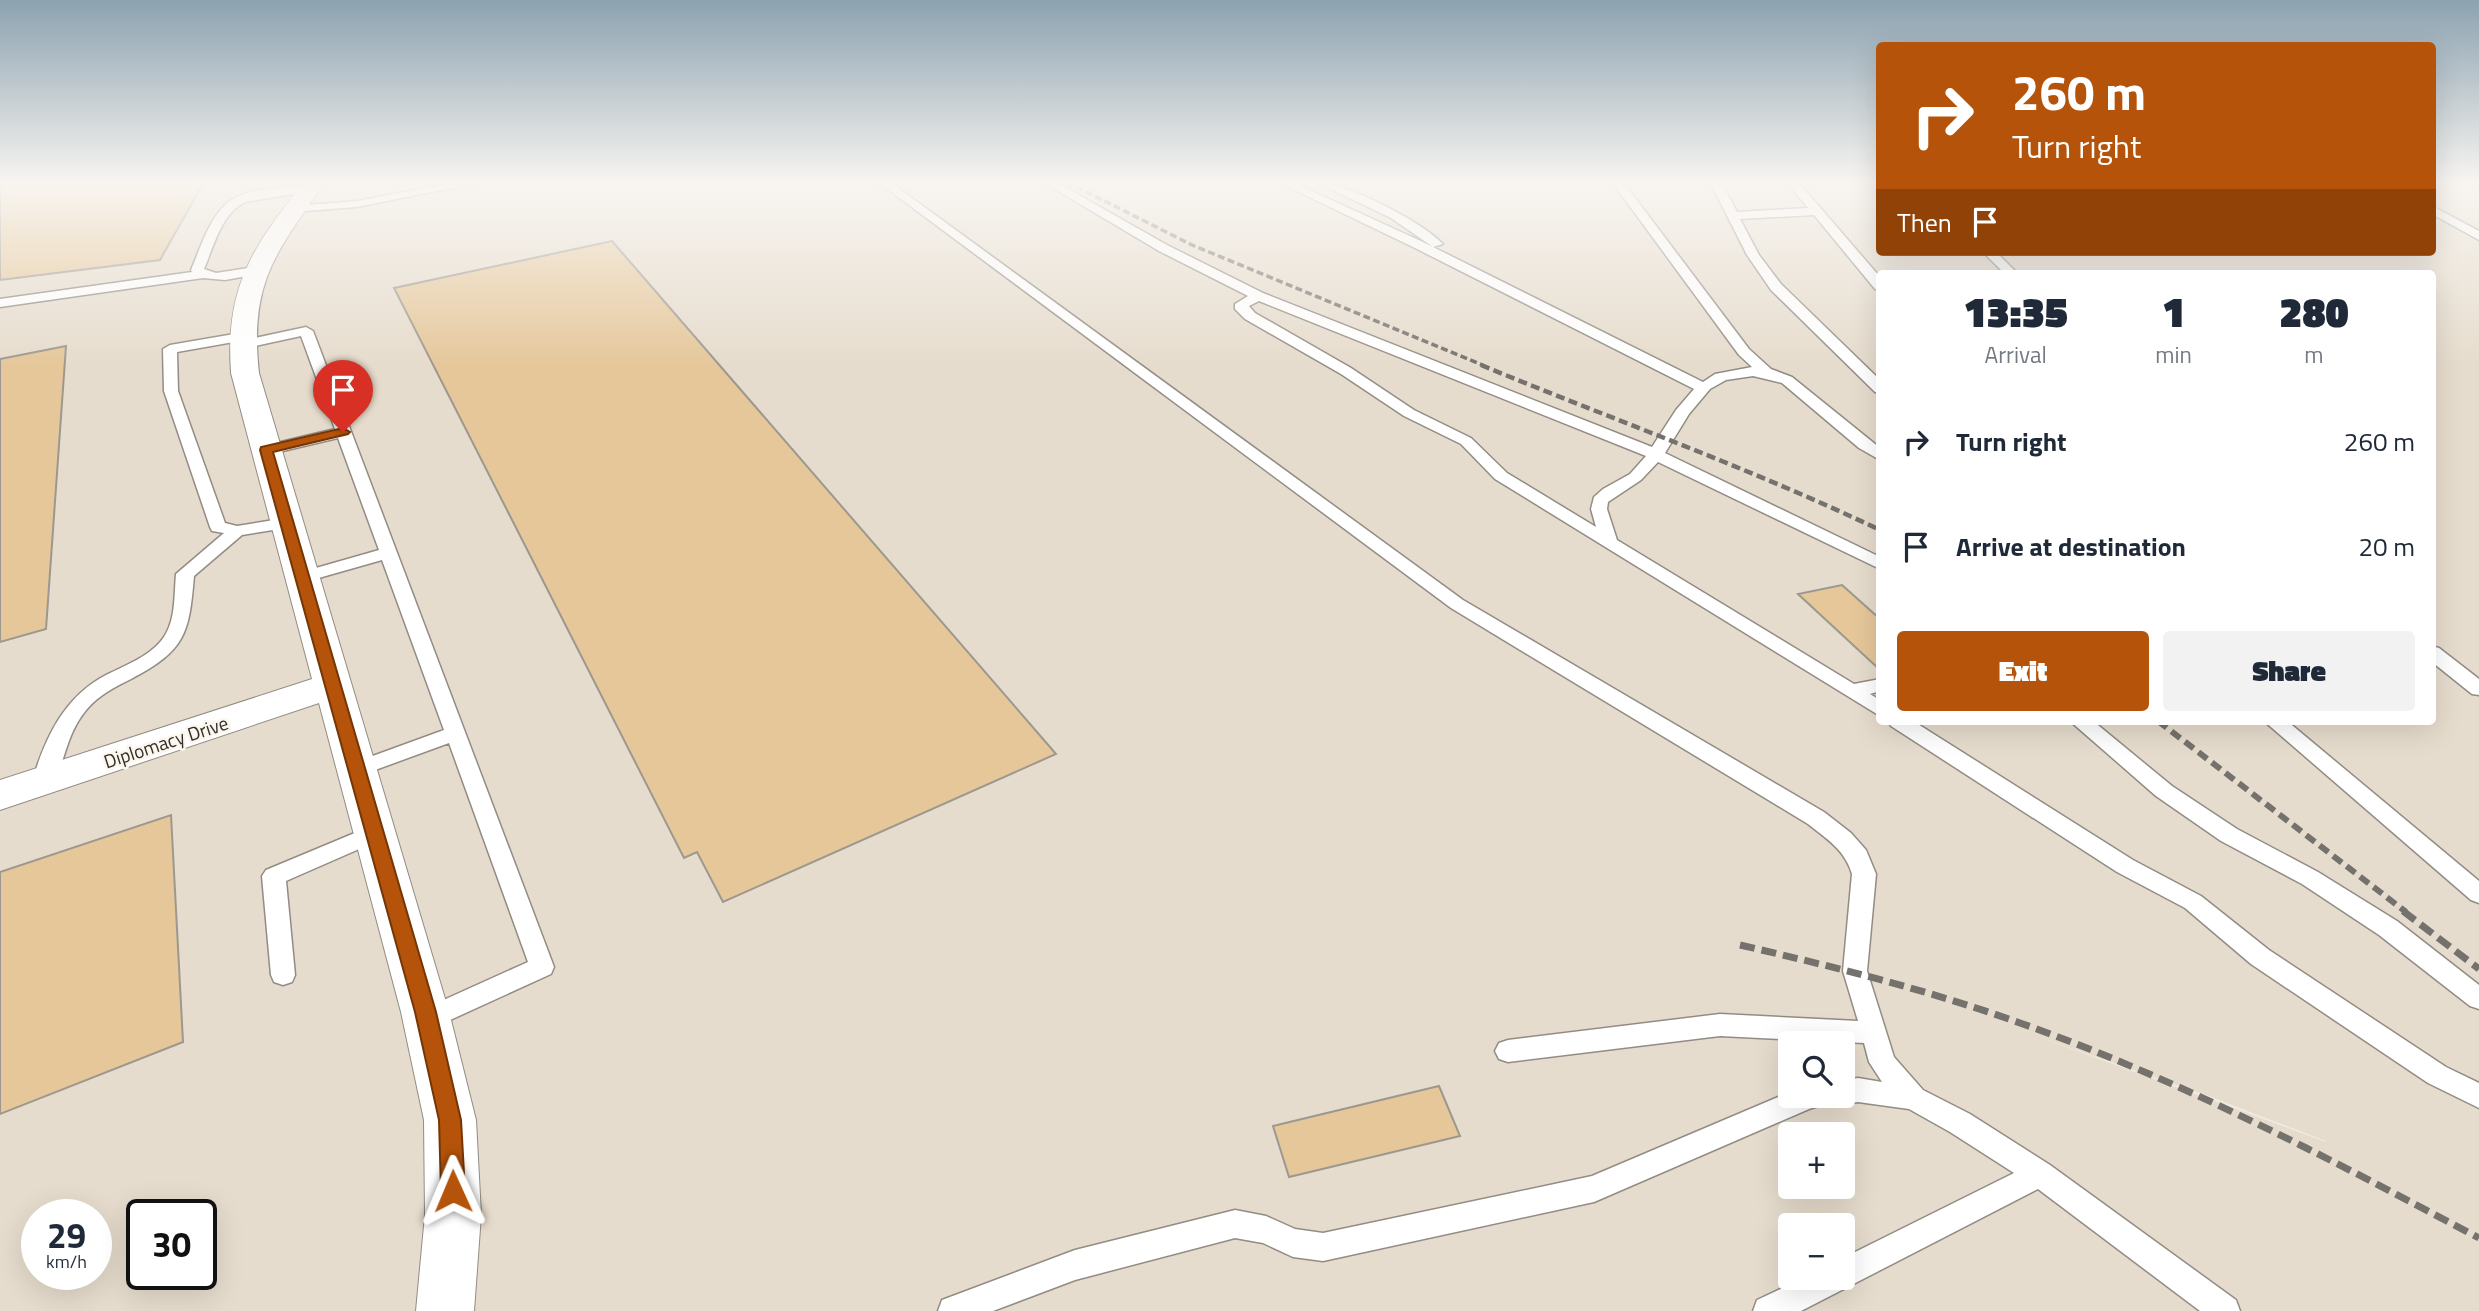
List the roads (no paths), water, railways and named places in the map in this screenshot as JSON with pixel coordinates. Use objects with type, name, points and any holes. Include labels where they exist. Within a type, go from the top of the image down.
[{"type":"street","points":[[270,243],[255,271],[246,300],[240,341],[245,373],[426,1020],[450,1120],[453,1167],[451,1253],[445,1311]]},
{"type":"street","name":"Diplomacy Drive","points":[[0,795],[331,686]]},
{"type":"lane","points":[[199,273],[212,243]]},
{"type":"lane","points":[[966,243],[1457,604],[1816,818],[1843,839],[1858,856],[1864,874],[1855,971],[1882,1062],[1913,1098]]},
{"type":"lane","points":[[1155,243],[1258,296],[1655,454],[1876,562]]},
{"type":"lane","points":[[1411,243],[1702,387]]},
{"type":"lane","points":[[1433,243],[1474,273]]},
{"type":"lane","points":[[1663,243],[1744,352],[1765,371],[1787,380],[1864,445],[1876,452]]},
{"type":"lane","points":[[1747,243],[1776,287],[1876,385]]},
{"type":"lane","points":[[1844,243],[1876,281]]},
{"type":"lane","points":[[1993,256],[2008,270]]},
{"type":"lane","points":[[0,303],[199,273],[212,276],[255,271]]},
{"type":"lane","points":[[1258,296],[1242,304],[1242,309],[1250,316],[1346,371],[1409,413],[1466,441],[1501,476],[1876,706]]},
{"type":"lane","points":[[286,523],[237,531],[218,527],[171,391],[170,349],[306,331],[542,967],[426,1020]]},
{"type":"lane","points":[[1609,542],[1600,501],[1616,486],[1639,475],[1702,387],[1724,374],[1765,371]]},
{"type":"lane","points":[[266,450],[343,432]]},
{"type":"lane","points":[[43,782],[53,748],[63,727],[89,695],[141,666],[167,647],[178,628],[186,574],[237,531]]},
{"type":"lane","points":[[301,579],[388,553]]},
{"type":"lane","points":[[2436,655],[2479,689]]},
{"type":"lane","points":[[1852,691],[1876,686]]},
{"type":"lane","points":[[1904,725],[2125,866],[2193,902],[2260,957],[2437,1074],[2479,1096]]},
{"type":"lane","points":[[2085,725],[2164,791],[2229,835],[2310,878],[2388,928],[2479,999]]},
{"type":"lane","points":[[2279,725],[2479,894]]},
{"type":"lane","points":[[356,770],[455,733]]},
{"type":"lane","points":[[283,975],[275,876],[374,833]]},
{"type":"lane","points":[[1508,1051],[1720,1025],[1875,1033]]},
{"type":"lane","points":[[1855,1090],[1913,1098],[1960,1123],[2040,1174],[2225,1311]]},
{"type":"lane","points":[[953,1311],[1075,1265],[1235,1224],[1266,1230],[1293,1243],[1323,1247],[1594,1189],[1782,1108]]},
{"type":"lane","points":[[1855,1268],[2040,1174]]},
{"type":"lane","points":[[1768,1311],[1811,1290]]},
{"type":"railway","points":[[1188,243],[1485,366]]},
{"type":"railway","points":[[1481,365],[1732,465],[1876,528]]},
{"type":"railway","points":[[2163,725],[2406,912]]},
{"type":"railway","points":[[2403,911],[2479,969]]},
{"type":"railway","points":[[1740,945],[1916,990],[1985,1011],[2079,1045],[2253,1122],[2479,1238]]}]
